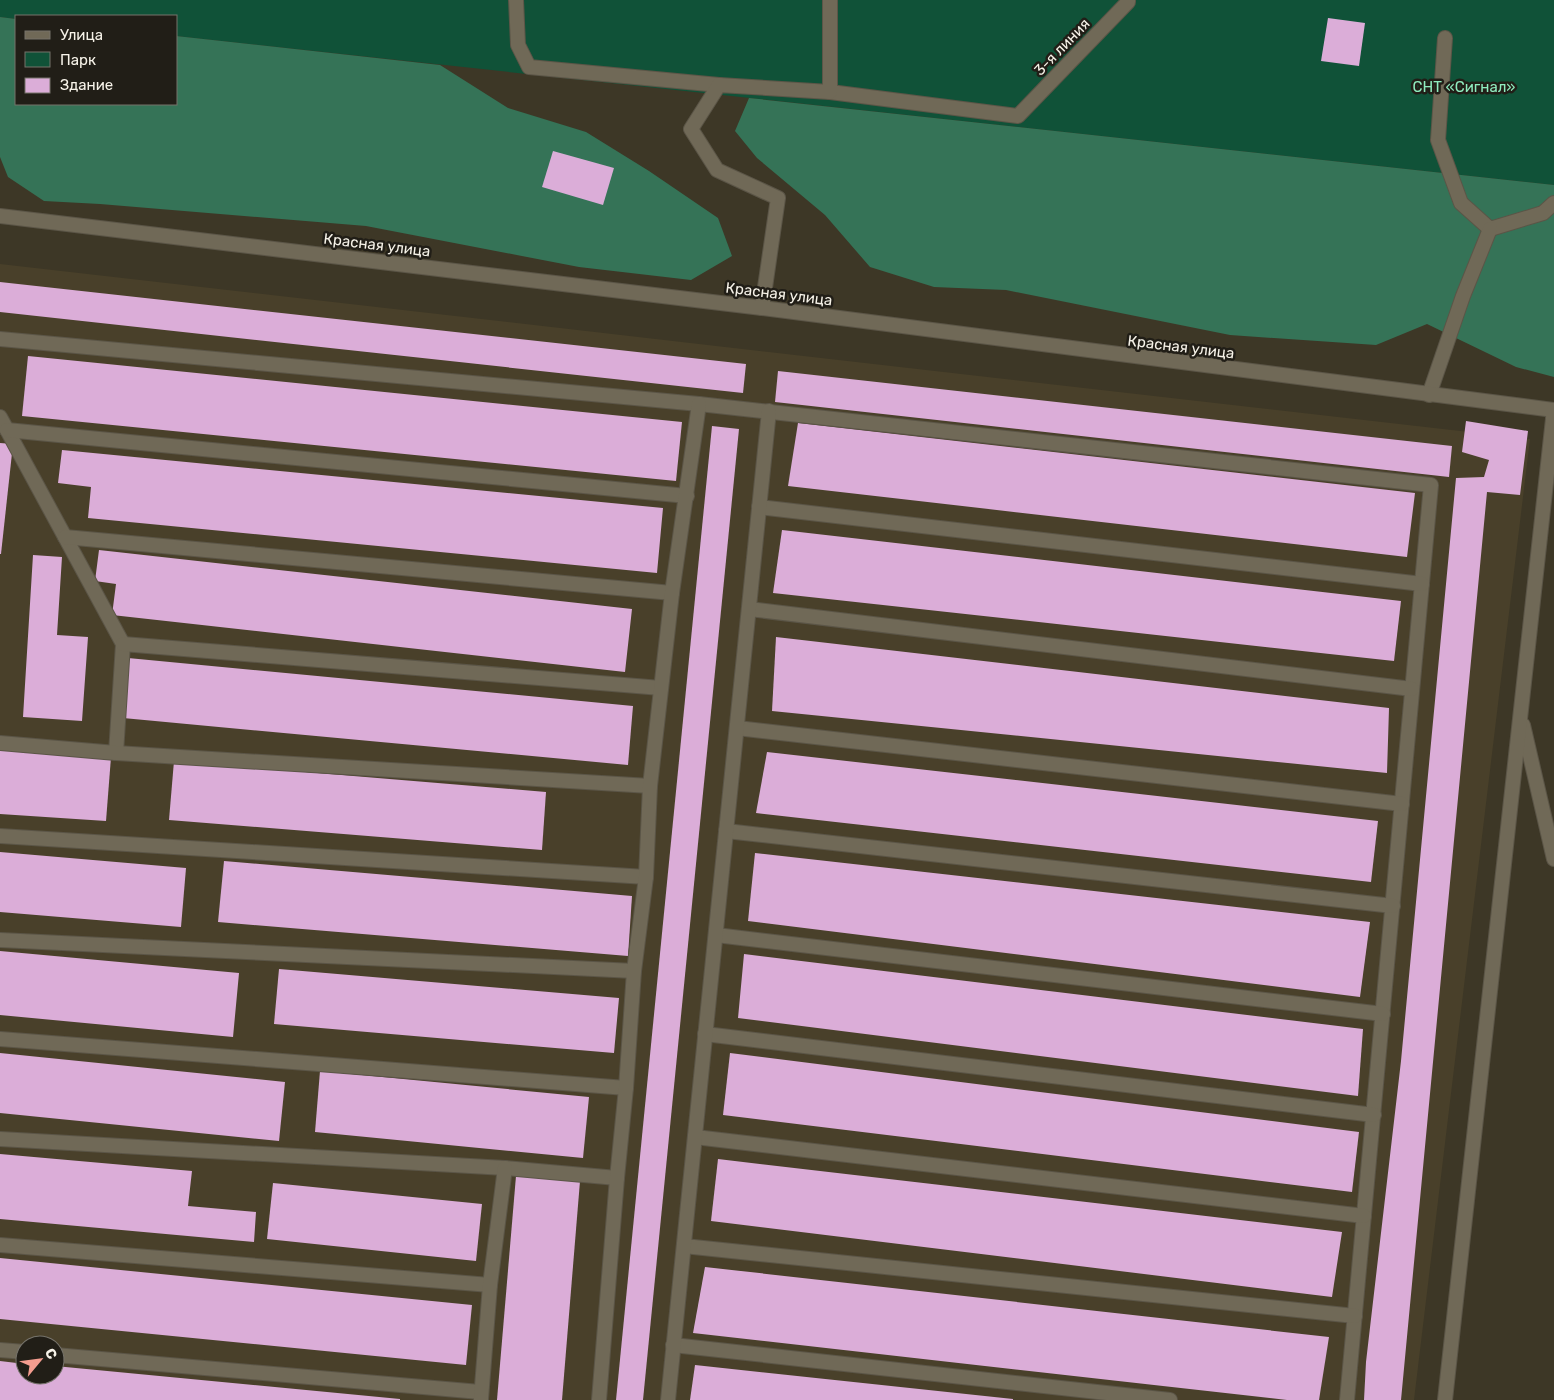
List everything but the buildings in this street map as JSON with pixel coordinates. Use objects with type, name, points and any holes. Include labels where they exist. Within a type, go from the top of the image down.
[{"type":"street","points":[[516,0],[518,45],[529,67],[719,85],[830,92],[830,0]]},
{"type":"street","name":"3-я линия","points":[[830,92],[1018,116],[1081,52],[1128,0]]},
{"type":"street","points":[[1445,38],[1438,140],[1461,203],[1490,229]]},
{"type":"street","points":[[719,85],[692,129],[717,170],[778,198],[762,308]]},
{"type":"street","points":[[1490,229],[1543,213],[1554,203]]},
{"type":"street","name":"Красная улица","points":[[0,216],[762,308],[1429,395],[1554,415]]},
{"type":"street","points":[[1429,395],[1463,296],[1490,229]]},
{"type":"street","points":[[0,339],[769,411],[1431,485],[1347,1400]]},
{"type":"street","points":[[598,1400],[626,1088],[634,970],[646,877],[650,786],[672,593],[699,404]]},
{"type":"street","points":[[668,1400],[769,411]]},
{"type":"street","points":[[1445,1400],[1554,415]]},
{"type":"street","points":[[0,417],[123,644],[116,753]]},
{"type":"street","points":[[7,430],[687,496]]},
{"type":"street","points":[[759,507],[1422,584]]},
{"type":"street","points":[[1542,518],[1554,530]]},
{"type":"street","points":[[65,537],[672,593]]},
{"type":"street","points":[[749,609],[1412,690]]},
{"type":"street","points":[[123,644],[661,688]]},
{"type":"street","points":[[1521,714],[1554,859]]},
{"type":"street","points":[[737,728],[1402,804]]},
{"type":"street","points":[[0,743],[116,753],[650,786]]},
{"type":"street","points":[[726,831],[1393,906]]},
{"type":"street","points":[[0,836],[646,877]]},
{"type":"street","points":[[716,935],[1383,1014]]},
{"type":"street","points":[[0,940],[634,970]]},
{"type":"street","points":[[705,1034],[1374,1116]]},
{"type":"street","points":[[0,1039],[626,1088]]},
{"type":"street","points":[[695,1137],[1364,1216]]},
{"type":"street","points":[[0,1140],[505,1168],[617,1178]]},
{"type":"street","points":[[65,1356],[481,1396],[490,1285],[505,1168]]},
{"type":"street","points":[[0,1245],[490,1285]]},
{"type":"street","points":[[684,1246],[1355,1316]]},
{"type":"street","points":[[673,1345],[1170,1400]]},
{"type":"street","points":[[0,1350],[15,1351]]},
{"type":"shaded area","points":[[0,264],[1530,439],[1414,1400],[0,1400]]},
{"type":"green space","name":"СНТ «Сигнал»","points":[[0,0],[1554,0],[1554,185],[178,36],[178,15],[15,15],[15,19],[0,17]]},
{"type":"green space","points":[[0,17],[15,19],[15,105],[178,105],[178,36],[440,65],[508,108],[586,132],[649,171],[718,218],[732,256],[691,280],[579,267],[366,226],[44,201],[8,177],[0,157]]},
{"type":"green space","points":[[749,98],[1554,185],[1554,377],[1516,367],[1427,324],[1376,345],[1230,335],[1006,290],[934,287],[870,267],[825,215],[757,158],[735,131]]}]
